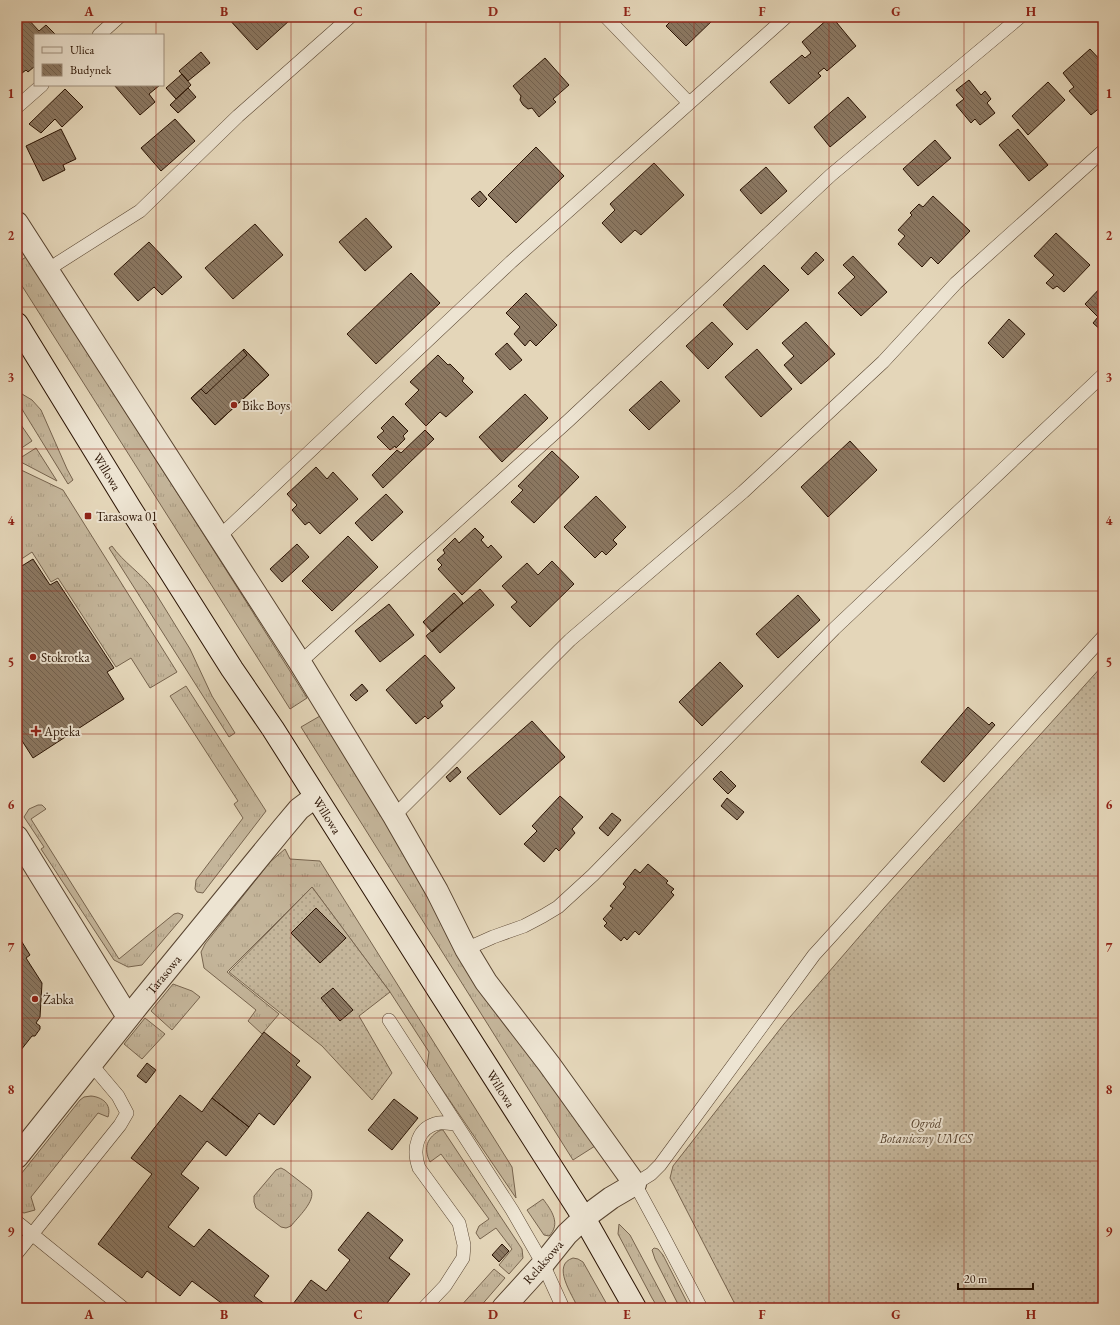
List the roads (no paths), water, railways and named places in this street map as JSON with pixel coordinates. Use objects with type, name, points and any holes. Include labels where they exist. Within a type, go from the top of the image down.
[{"type":"street","points":[[17,223],[299,662],[394,816],[437,891],[466,949],[486,982],[549,1064],[635,1184]]},
{"type":"street","name":"Willowa","points":[[18,326],[130,508],[232,669],[273,729],[584,1218],[635,1308]]},
{"type":"street","name":"Tarasowa","points":[[17,1158],[128,1017],[299,809],[315,797]]},
{"type":"street","points":[[17,838],[128,1017]]},
{"type":"street","name":"Relaksowa","points":[[503,1308],[584,1218],[611,1198],[635,1184]]},
{"type":"lane","points":[[99,34],[119,17]]},
{"type":"lane","points":[[48,271],[58,262],[140,211],[238,116],[350,17]]},
{"type":"lane","points":[[606,17],[689,103]]},
{"type":"lane","points":[[219,536],[511,262],[786,17]]},
{"type":"lane","points":[[299,662],[568,421],[831,175],[1020,17]]},
{"type":"lane","points":[[17,107],[41,86]]},
{"type":"lane","points":[[394,816],[570,640],[743,492],[883,362],[956,283],[1103,151]]},
{"type":"lane","points":[[466,949],[493,937],[524,926],[543,916],[564,902],[593,875],[834,628],[1103,375]]},
{"type":"lane","points":[[701,1308],[635,1184],[651,1174],[660,1165],[814,955],[1103,637]]},
{"type":"lane","points":[[389,1020],[512,1210],[543,1264],[563,1308]]},
{"type":"lane","points":[[17,1253],[120,1125],[127,1113],[118,1096],[91,1064]]},
{"type":"lane","points":[[424,1308],[445,1286],[463,1258],[464,1245],[459,1223],[418,1168],[415,1159],[416,1146],[421,1134],[429,1126],[440,1123],[455,1124]]},
{"type":"lane","points":[[17,1222],[123,1308]]},
{"type":"place","name":"Bike Boys","points":[[234,405]]},
{"type":"place","name":"Tarasowa 01","points":[[88,516]]},
{"type":"place","name":"Stokrotka","points":[[33,657]]},
{"type":"place","name":"Apteka","points":[[36,731]]},
{"type":"place","name":"Żabka","points":[[35,999]]},
{"type":"park label","name":"Ogród Botaniczny UMCS","points":[[926,1130]]}]
